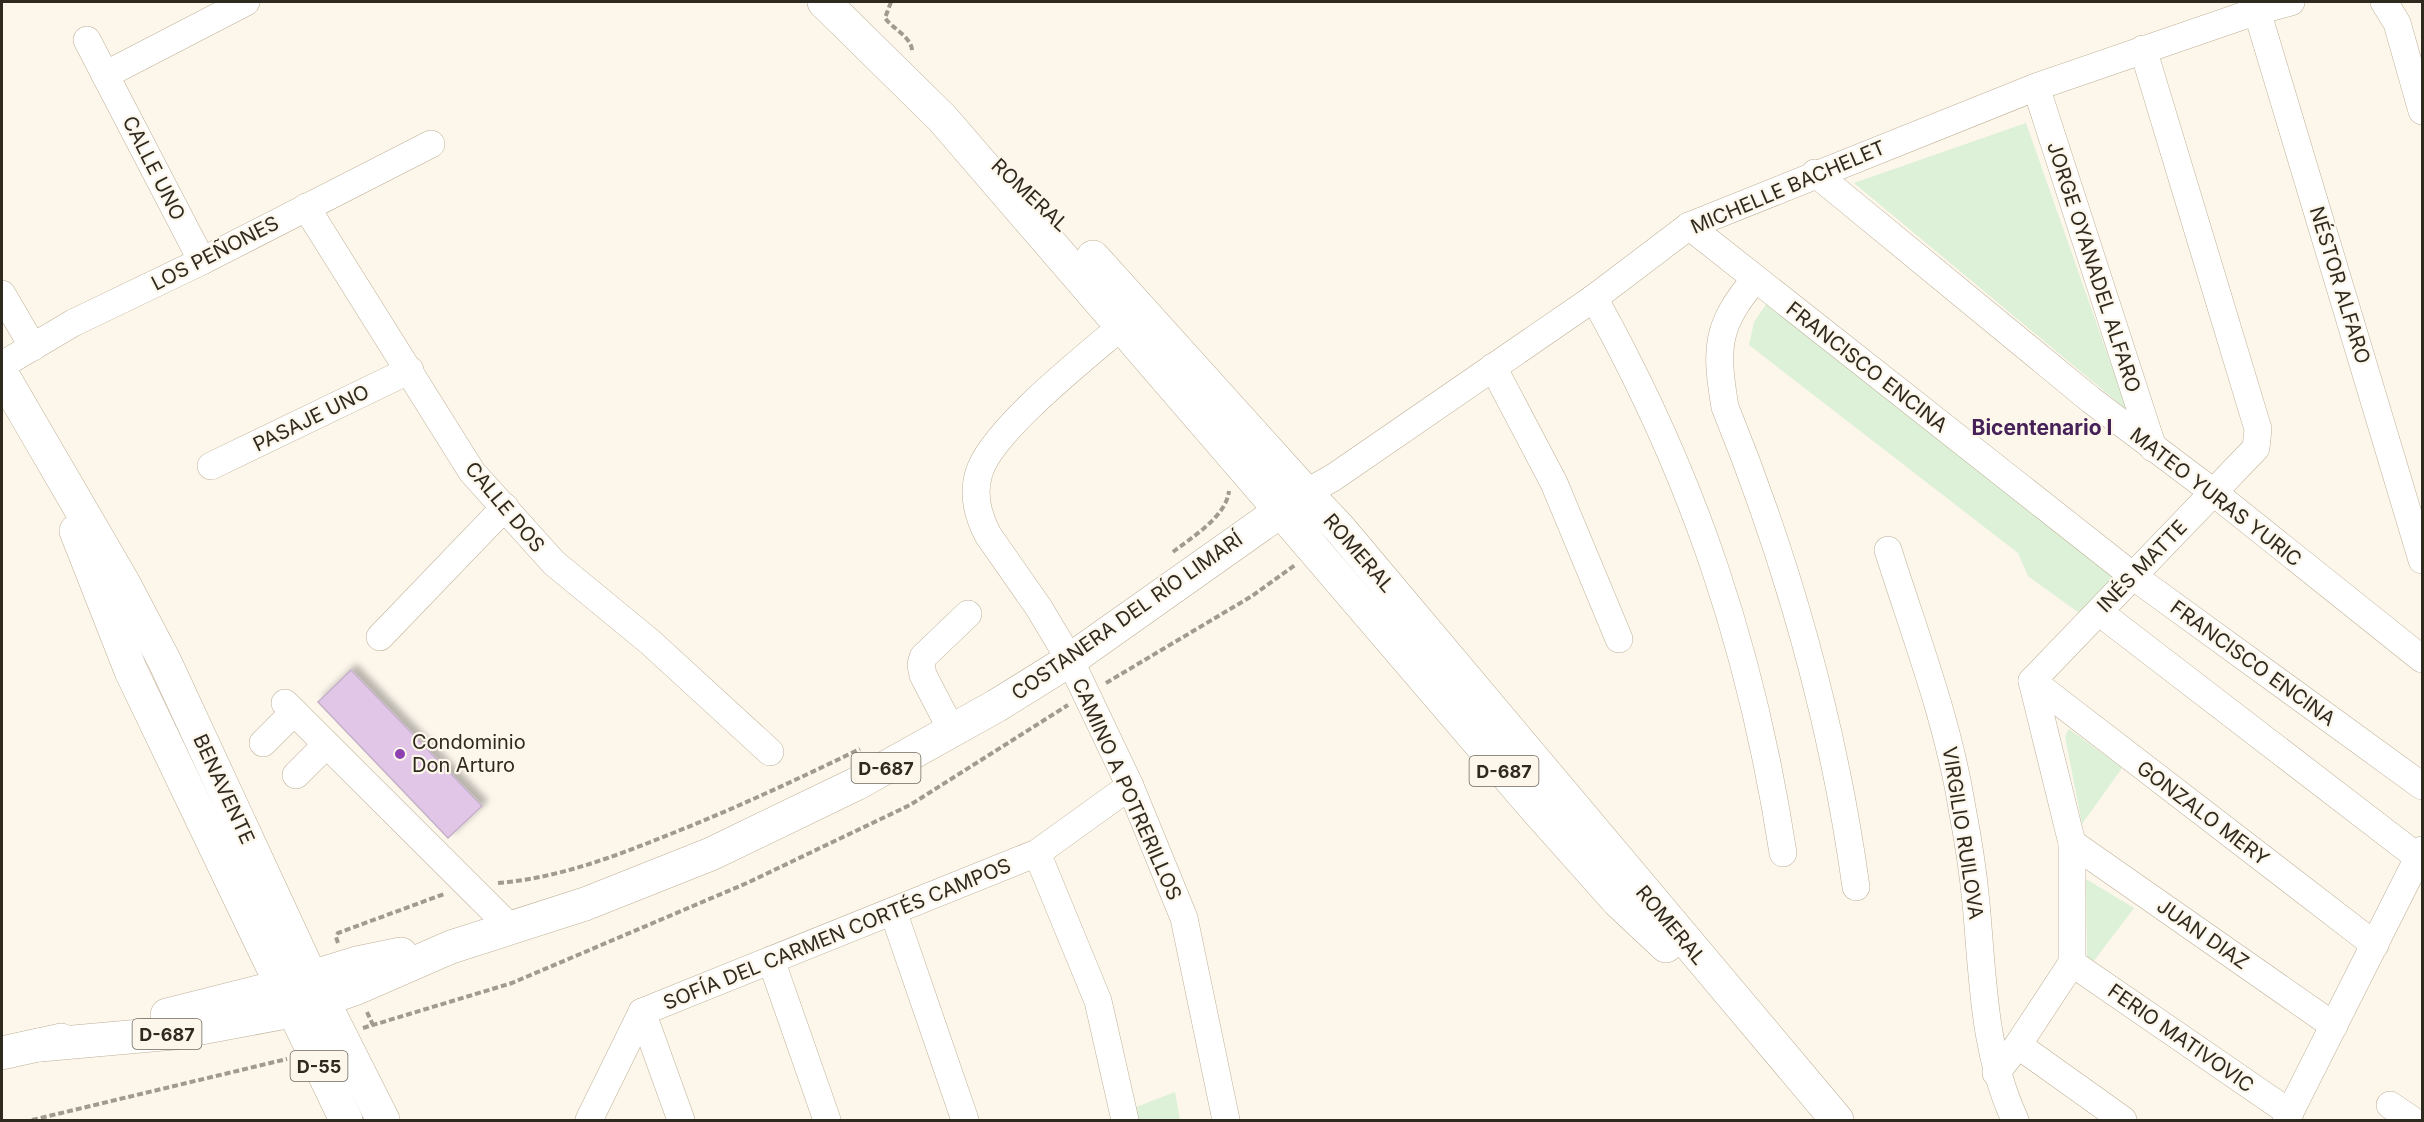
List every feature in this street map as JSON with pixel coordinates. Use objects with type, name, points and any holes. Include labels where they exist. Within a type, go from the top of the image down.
[{"type":"main road","name":"ROMERAL","points":[[824,2],[942,118],[1123,325],[1293,501]]},
{"type":"main road","name":"ROMERAL","points":[[942,118],[1030,190],[1293,501],[1536,809],[1618,901],[1659,941],[1747,1015],[1837,1120]]},
{"type":"main road","name":"BENAVENTE","points":[[2,374],[52,465],[126,661],[302,994],[383,1120]]},
{"type":"main road","name":"COSTANERA DEL RÍO LIMARÍ","points":[[2,1053],[40,1045],[174,1033],[512,929],[585,904],[711,854],[856,784],[952,731],[1070,660],[1293,501]]},
{"type":"main road","name":"COSTANERA DEL RÍO LIMARÍ","points":[[302,994],[348,965],[451,947]]},
{"type":"main road","name":"BENAVENTE","points":[[302,994],[346,1120]]},
{"type":"street","points":[[105,75],[246,2]]},
{"type":"street","name":"MICHELLE BACHELET","points":[[1293,501],[1334,477],[1494,367],[1594,297],[1689,226],[1815,173],[2036,87],[2257,11],[2291,2]]},
{"type":"street","points":[[2384,2],[2397,24],[2422,111]]},
{"type":"street","name":"NÉSTOR ALFARO","points":[[2257,11],[2422,560]]},
{"type":"street","name":"CALLE UNO","points":[[87,40],[202,261]]},
{"type":"street","name":"INÉS MATTE","points":[[2032,681],[2256,448],[2258,429],[2143,49]]},
{"type":"street","name":"JORGE OYANADEL ALFARO","points":[[2036,87],[2153,448]]},
{"type":"street","name":"LOS PEÑONES","points":[[2,365],[74,323],[202,261],[431,144]]},
{"type":"street","name":"MATEO YURAS YURIC","points":[[1815,173],[2153,448],[2214,492],[2422,659]]},
{"type":"street","name":"CALLE DOS","points":[[306,207],[472,472],[554,563],[651,642],[770,752]]},
{"type":"street","name":"FRANCISCO ENCINA","points":[[1689,226],[2133,576],[2422,786]]},
{"type":"street","points":[[1755,279],[1735,303],[1725,323],[1718,350],[1725,407],[1786,572],[1806,639],[1838,775],[1856,886]]},
{"type":"street","points":[[2,294],[33,347]]},
{"type":"street","points":[[1594,297],[1628,360],[1672,452],[1724,589],[1759,720],[1783,853]]},
{"type":"street","name":"CAMINO A POTRERILLOS","points":[[1123,325],[1016,420],[983,461],[976,486],[977,509],[988,535],[1039,608],[1070,660],[1130,786],[1184,918],[1226,1120]]},
{"type":"street","points":[[1494,367],[1554,483],[1618,639]]},
{"type":"street","name":"PASAJE UNO","points":[[211,466],[410,370]]},
{"type":"street","points":[[380,637],[505,507]]},
{"type":"street","name":"VIRGILIO RUILOVA","points":[[1888,550],[1945,727],[1962,806],[1976,899],[1988,1039],[1996,1073],[2015,1120]]},
{"type":"street","points":[[2099,612],[2421,854],[2288,1117]]},
{"type":"street","points":[[952,731],[923,675],[921,665],[923,657],[968,614]]},
{"type":"street","points":[[1996,1073],[2018,1045],[2072,963],[2072,843],[2032,681]]},
{"type":"street","name":"GONZALO MERY","points":[[2032,681],[2375,945]]},
{"type":"street","points":[[264,742],[290,707],[512,929]]},
{"type":"street","points":[[296,775],[326,745]]},
{"type":"street","name":"SOFÍA DEL CARMEN CORTÉS CAMPOS","points":[[589,1120],[642,1012],[1037,853],[1130,786]]},
{"type":"street","name":"JUAN DIAZ","points":[[2072,843],[2334,1026]]},
{"type":"street","points":[[1037,853],[1098,1000],[1125,1120]]},
{"type":"street","points":[[893,911],[965,1120]]},
{"type":"street","points":[[771,960],[827,1120]]},
{"type":"street","name":"FERIO MATIVOVIC","points":[[2072,963],[2288,1117]]},
{"type":"street","points":[[642,1012],[681,1120]]},
{"type":"street","points":[[2018,1045],[2124,1120]]},
{"type":"street","points":[[2390,1105],[2412,1120]]},
{"type":"path","points":[[1170,554],[1220,512],[1228,499],[1229,486]]},
{"type":"path","points":[[348,965],[336,934],[468,885],[536,880],[602,861],[725,812],[868,745]]},
{"type":"green space","points":[[2026,123],[2127,410],[1854,183]]},
{"type":"green space","points":[[1767,303],[2119,574],[2082,615],[2028,576],[2018,553],[1749,345],[1754,322]]},
{"type":"green space","points":[[2069,729],[2122,768],[2082,824],[2065,736]]},
{"type":"green space","points":[[2086,879],[2134,908],[2093,962],[2087,958]]},
{"type":"green space","points":[[1175,1092],[1180,1120],[1134,1120],[1131,1109]]},
{"type":"building","name":"Condominio Don Arturo","points":[[351,670],[482,806],[448,838],[318,702]]},
{"type":"place","name":"Condominio Don Arturo","points":[[400,754]]},
{"type":"district","name":"Bicentenario I","points":[[2042,427]]}]
